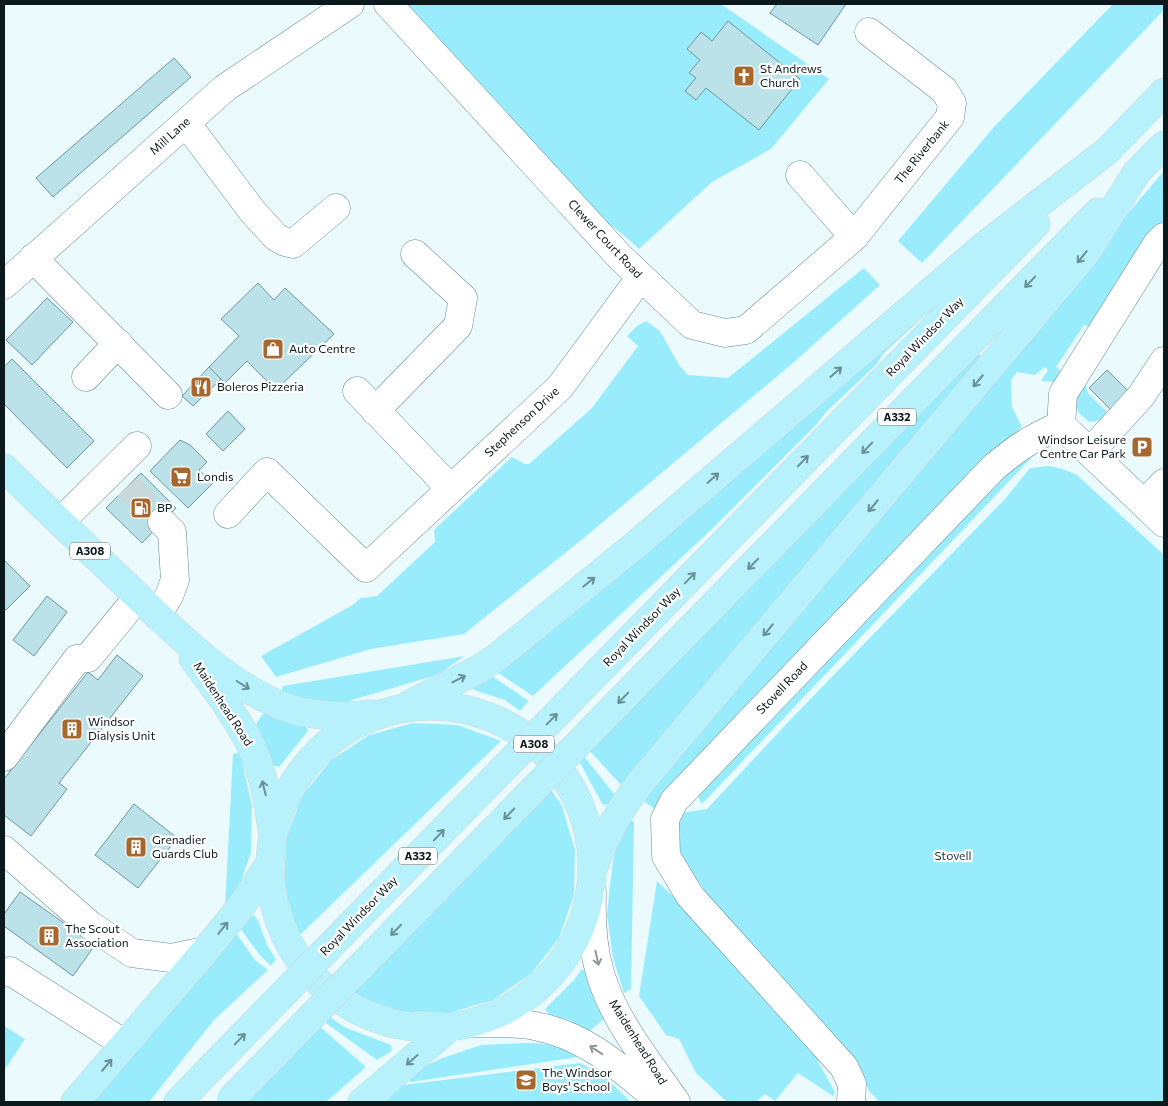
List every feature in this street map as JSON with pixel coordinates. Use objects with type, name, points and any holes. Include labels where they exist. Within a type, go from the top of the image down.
[{"type":"main road","name":"A332","points":[[1106,151],[1164,92]]},
{"type":"main road","name":"A332","points":[[229,1101],[1163,146]]},
{"type":"main road","name":"Royal Windsor Way","points":[[178,1102],[1106,151]]},
{"type":"main road","points":[[392,711],[479,669],[497,657],[634,546],[985,245],[1106,151]]},
{"type":"main road","points":[[592,881],[605,836],[621,808],[640,782],[1086,253],[1137,172]]},
{"type":"main road","name":"Maidenhead Road","points":[[4,468],[177,634],[238,682],[270,701],[305,712],[330,715],[392,711]]},
{"type":"main road","name":"Maidenhead Road","points":[[177,634],[232,714],[250,745],[264,788],[272,836]]},
{"type":"main road","name":"A308","points":[[439,706],[461,708],[501,722],[530,740],[544,752],[562,773],[574,791],[589,832],[592,881],[583,922],[575,942],[551,976],[533,993],[495,1016],[461,1026],[418,1028],[396,1025],[354,1009],[327,990],[303,966],[288,941],[278,918],[272,895],[270,863],[272,836],[285,798],[298,776],[328,743],[347,729],[392,711],[439,706]]},
{"type":"main road","points":[[75,1102],[206,951],[240,908],[270,863]]},
{"type":"main road","points":[[362,1102],[461,1026]]},
{"type":"street","name":"Clewer Court Road","points":[[388,4],[619,256],[640,278],[692,324],[724,334],[746,330],[854,237]]},
{"type":"street","name":"Mill Lane","points":[[4,285],[225,88],[346,5]]},
{"type":"street","name":"The Riverbank","points":[[854,237],[950,117],[952,103],[944,90],[869,32]]},
{"type":"street","points":[[186,123],[254,212],[276,237],[284,242],[293,244],[336,208]]},
{"type":"street","points":[[800,175],[854,237]]},
{"type":"street","points":[[1164,237],[1157,244],[1063,394],[1061,425],[1164,523]]},
{"type":"street","points":[[375,411],[458,326],[463,298],[415,254]]},
{"type":"street","points":[[33,258],[168,395]]},
{"type":"street","name":"Stephenson Drive","points":[[228,514],[267,472],[366,568],[560,387],[640,278]]},
{"type":"street","points":[[86,377],[118,343]]},
{"type":"street","points":[[1090,452],[1142,396],[1164,361]]},
{"type":"street","points":[[356,391],[451,489]]},
{"type":"street","name":"Stovell Road","points":[[851,1102],[852,1084],[844,1067],[690,896],[666,856],[665,819],[674,800],[994,466],[1033,437],[1061,425]]},
{"type":"street","points":[[60,522],[120,478],[137,446]]},
{"type":"street","points":[[1144,504],[1164,484]]},
{"type":"street","points":[[4,757],[77,659],[88,658],[148,606],[170,596],[176,580],[172,532],[162,522]]},
{"type":"street","points":[[4,850],[90,926],[132,953],[171,958],[206,951]]},
{"type":"street","name":"Maidenhead Road","points":[[592,881],[593,933],[595,955],[600,975],[608,995],[628,1031],[676,1102]]},
{"type":"street","points":[[4,973],[10,971],[125,1044]]},
{"type":"street","name":"Maidenhead Road","points":[[461,1026],[513,1023],[534,1026],[568,1035],[584,1042],[601,1053],[661,1102]]},
{"type":"green space","points":[[408,4],[721,4],[829,79],[771,149],[712,182],[639,249],[597,214]]},
{"type":"green space","points":[[1113,4],[1164,4],[1164,10],[922,263],[898,241],[994,127]]},
{"type":"green space","points":[[1164,171],[1164,247],[1091,328],[1084,325],[1056,367],[1062,372],[1054,382],[1041,381],[1048,370],[1045,367],[1035,375],[1017,372],[1011,380],[1012,407],[1022,427],[985,460],[904,541],[740,711],[655,809],[643,801],[964,420],[1061,293]]},
{"type":"green space","points":[[864,268],[880,285],[793,363],[585,537],[464,634],[371,649],[276,677],[261,656],[351,606],[361,598],[377,596],[435,542],[434,530],[512,457],[525,464],[529,464],[592,408],[638,346],[627,336],[637,326],[646,321],[660,331],[679,365],[688,375],[728,378]]},
{"type":"green space","points":[[930,305],[933,308],[884,353],[876,365],[826,412],[817,424],[711,530],[533,696],[492,669]]},
{"type":"green space","points":[[978,353],[981,356],[901,456],[623,787],[587,748]]},
{"type":"green space","points":[[1086,382],[1087,392],[1109,414],[1104,420],[1089,422],[1078,412],[1075,398]]},
{"type":"green space","points":[[1035,454],[702,804],[695,791],[1012,461]]},
{"type":"green space","name":"Stovell","points":[[1049,466],[1077,475],[1164,555],[1164,1102],[880,1102],[869,1091],[861,1070],[716,906],[688,867],[679,848],[677,833],[681,813],[707,809],[791,719],[1005,499],[1030,468]]},
{"type":"green space","points":[[465,656],[437,675],[345,702],[314,701],[281,692],[283,686]]},
{"type":"green space","points":[[486,672],[529,701],[520,711],[505,700],[477,691],[469,686]]},
{"type":"green space","points":[[264,712],[305,725],[308,731],[279,767],[273,765],[256,724]]},
{"type":"green space","points":[[413,723],[458,725],[501,741],[300,935],[284,885],[286,839],[302,796],[331,760],[369,735]]},
{"type":"green space","points":[[240,752],[252,806],[251,853],[237,892],[225,907],[233,754]]},
{"type":"green space","points":[[583,755],[615,795],[609,804],[603,805],[579,761]]},
{"type":"green space","points":[[549,787],[562,806],[575,850],[574,895],[559,938],[531,974],[493,1000],[449,1013],[403,1012],[359,997],[351,990]]},
{"type":"green space","points":[[628,819],[634,822],[631,989],[624,993],[613,958],[607,914],[616,845]]},
{"type":"green space","points":[[657,881],[695,917],[823,1055],[818,1062],[835,1092],[833,1096],[798,1073],[775,1101],[765,1094],[756,1102],[727,1102],[696,1073],[679,1039],[666,1035],[639,996]]},
{"type":"green space","points":[[254,915],[258,920],[267,945],[276,959],[271,966],[259,954],[240,928],[248,917]]},
{"type":"green space","points":[[236,933],[255,960],[268,970],[214,1020],[149,1102],[94,1102]]},
{"type":"green space","points":[[582,969],[587,973],[608,1016],[588,1032],[569,1020],[549,1015],[545,1009],[573,981]]},
{"type":"green space","points":[[329,1016],[344,1027],[391,1045],[392,1051],[377,1060],[323,1021]]},
{"type":"green space","points":[[318,1025],[366,1067],[326,1102],[245,1102]]},
{"type":"green space","points":[[4,1026],[25,1039],[4,1071]]},
{"type":"green space","points":[[551,1044],[579,1051],[578,1057],[411,1082],[406,1075],[440,1059],[481,1045]]},
{"type":"green space","name":"The Windsor Boys' School","points":[[580,1063],[603,1075],[631,1102],[385,1102],[403,1085]]},
{"type":"building","points":[[777,4],[846,4],[818,45],[770,13]]},
{"type":"building","name":"St Andrews Church","points":[[728,21],[800,79],[759,130],[706,88],[696,100],[685,91],[696,78],[689,73],[700,60],[687,49],[701,32],[712,41]]},
{"type":"building","points":[[174,58],[191,77],[53,197],[36,178]]},
{"type":"building","name":"Auto Centre","points":[[258,283],[274,300],[285,288],[334,334],[276,390],[247,361],[225,383],[209,367],[239,336],[221,319]]},
{"type":"building","points":[[47,298],[73,322],[32,365],[6,340]]},
{"type":"building","points":[[12,359],[94,441],[67,468],[4,404],[4,367]]},
{"type":"building","name":"Boleros Pizzeria","points":[[209,367],[221,379],[193,406],[182,396]]},
{"type":"building","points":[[1107,370],[1130,393],[1112,411],[1089,388]]},
{"type":"building","points":[[228,411],[245,429],[223,451],[206,434]]},
{"type":"building","name":"Londis","points":[[180,440],[190,445],[207,462],[199,470],[213,483],[188,508],[150,471]]},
{"type":"building","name":"BP","points":[[141,473],[176,508],[142,543],[106,508]]},
{"type":"building","points":[[4,560],[30,586],[6,610],[4,608]]},
{"type":"building","points":[[47,596],[67,612],[34,656],[13,640]]},
{"type":"building","name":"Windsor Dialysis Unit","points":[[117,655],[143,676],[59,783],[67,789],[31,836],[4,815],[4,779],[88,672],[98,680]]},
{"type":"building","name":"Grenadier Guards Club","points":[[134,804],[177,838],[138,888],[95,855]]},
{"type":"building","name":"The Scout Association","points":[[20,892],[95,945],[73,976],[4,926],[4,914]]},
{"type":"tunnel","points":[[128,486],[162,522]]},
{"type":"place","name":"St Andrews Church","points":[[744,76]]},
{"type":"place","name":"Auto Centre","points":[[273,349]]},
{"type":"place","name":"Boleros Pizzeria","points":[[201,387]]},
{"type":"place","name":"Windsor Leisure Centre Car Park","points":[[1142,447]]},
{"type":"place","name":"Londis","points":[[181,477]]},
{"type":"place","name":"BP","points":[[141,508]]},
{"type":"place","name":"Windsor Dialysis Unit","points":[[72,729]]},
{"type":"place","name":"Grenadier Guards Club","points":[[136,847]]},
{"type":"place","name":"The Scout Association","points":[[49,936]]},
{"type":"place","name":"The Windsor Boys' School","points":[[526,1080]]}]
